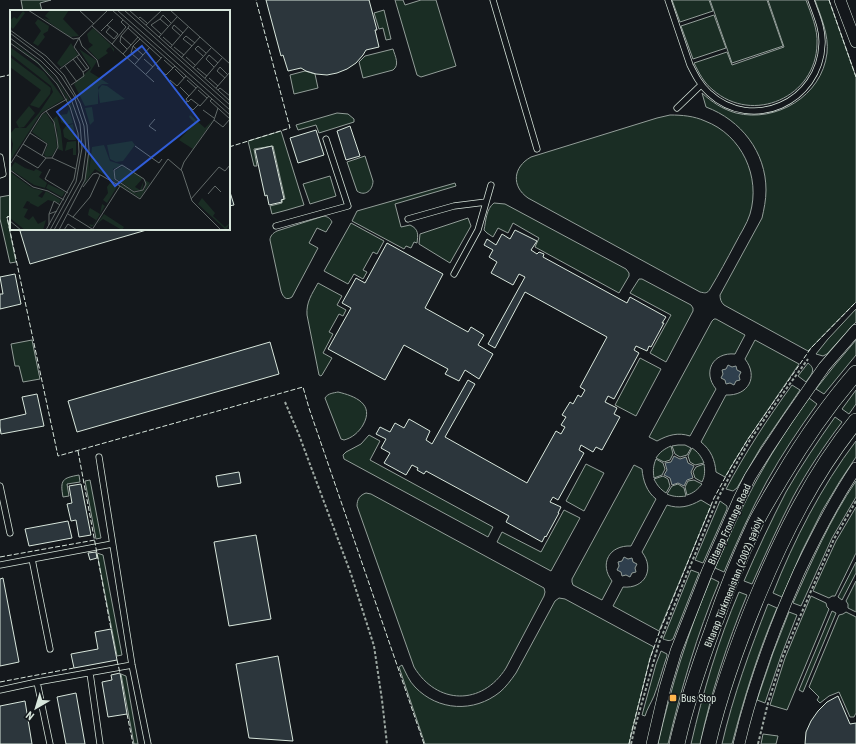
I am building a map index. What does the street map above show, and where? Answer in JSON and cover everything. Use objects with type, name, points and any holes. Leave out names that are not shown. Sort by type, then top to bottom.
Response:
[{"type":"main road","name":"Bitarap Türkmenistan (2002) şaýoly","points":[[677,744],[684,714],[700,662],[722,602],[756,524],[769,499],[805,439],[856,373]]},
{"type":"main road","points":[[708,744],[713,722],[730,667],[773,558],[811,486],[843,437],[856,421]]},
{"type":"street","points":[[840,0],[856,42]]},
{"type":"street","name":"Bitarap Frontage Road","points":[[652,744],[665,688],[676,651],[707,572],[739,499],[758,464],[787,420],[824,367],[856,330]]},
{"type":"street","points":[[739,744],[754,688],[789,595],[828,514],[856,468]]},
{"type":"lane","points":[[493,0],[537,149]]},
{"type":"lane","points":[[668,0],[690,65],[701,85],[722,102],[738,109],[749,111],[771,109],[792,100],[801,93],[814,75],[819,65],[822,43],[821,32],[811,0]]},
{"type":"lane","points":[[677,108],[701,85]]},
{"type":"lane","points":[[276,226],[348,206],[326,139]]},
{"type":"lane","points":[[0,157],[3,174],[0,175]]},
{"type":"lane","points":[[454,274],[478,230],[492,185]]},
{"type":"lane","points":[[408,219],[454,206],[486,202]]},
{"type":"lane","points":[[99,457],[132,665],[148,744]]},
{"type":"lane","points":[[0,486],[10,533]]},
{"type":"lane","points":[[0,565],[112,544]]},
{"type":"lane","points":[[32,559],[50,649]]},
{"type":"lane","points":[[0,690],[132,665]]},
{"type":"lane","points":[[90,673],[100,744]]},
{"type":"lane","points":[[37,682],[50,744]]},
{"type":"path","points":[[285,402],[299,435],[351,574],[374,646],[387,744]]},
{"type":"path","points":[[758,744],[772,689],[783,656],[834,539],[856,501]]},
{"type":"green space","points":[[21,0],[51,0],[40,3],[42,10],[23,10]]},
{"type":"green space","points":[[395,0],[403,0],[405,5],[421,0],[436,0],[456,66],[421,77],[417,75]]},
{"type":"green space","points":[[672,0],[709,0],[713,11],[680,22]]},
{"type":"green space","points":[[710,0],[767,0],[783,46],[732,63]]},
{"type":"green space","points":[[768,0],[806,0],[814,22],[817,38],[814,63],[806,78],[794,91],[780,100],[763,105],[746,105],[729,100],[713,90],[707,84],[694,63],[727,52],[732,65],[784,47]]},
{"type":"green space","points":[[815,0],[829,0],[856,77],[856,302],[808,351],[724,305],[721,300],[720,295],[762,218],[766,194],[765,176],[762,163],[749,139],[730,120],[706,107],[702,93],[713,102],[726,109],[736,113],[751,115],[766,114],[781,110],[795,103],[807,94],[816,82],[823,68],[827,53],[826,33]]},
{"type":"green space","points":[[384,10],[391,39],[386,40],[383,28],[379,29],[374,13]]},
{"type":"green space","points":[[714,15],[726,48],[693,59],[681,26]]},
{"type":"green space","points":[[393,49],[397,63],[393,70],[363,78],[359,62],[365,56]]},
{"type":"green space","points":[[305,71],[315,74],[318,88],[294,94],[290,75]]},
{"type":"green space","points":[[337,113],[348,114],[354,119],[354,122],[319,133],[316,125],[298,130],[296,125]]},
{"type":"green space","points":[[670,115],[697,118],[718,127],[729,136],[746,159],[753,186],[753,200],[749,218],[717,278],[709,291],[706,293],[700,292],[528,198],[519,188],[517,182],[516,177],[518,171],[525,161],[531,157]]},
{"type":"green space","points":[[281,131],[304,205],[272,214],[270,206],[282,203],[282,200],[285,199],[273,146],[254,149],[257,166],[254,166],[248,141]]},
{"type":"green space","points":[[365,156],[373,184],[368,192],[360,193],[357,191],[347,162]]},
{"type":"green space","points":[[330,176],[336,196],[310,204],[303,184]]},
{"type":"green space","points":[[455,183],[456,186],[395,204],[401,227],[410,225],[415,228],[417,232],[417,243],[414,242],[411,248],[406,246],[404,249],[352,221],[357,211]]},
{"type":"green space","points":[[10,195],[10,216],[7,217],[16,262],[10,263],[0,219],[0,197]]},
{"type":"green space","points":[[494,203],[505,204],[626,269],[629,276],[619,293],[535,247],[539,238],[513,223],[508,233],[498,228],[493,237],[487,233],[484,230],[487,215],[489,208]]},
{"type":"green space","points":[[324,216],[329,218],[332,222],[326,232],[317,228],[309,243],[318,248],[292,297],[286,298],[281,291],[270,240],[271,237],[277,231]]},
{"type":"green space","points":[[468,218],[471,226],[450,263],[419,244],[420,234]]},
{"type":"green space","points":[[351,223],[384,241],[377,254],[373,252],[363,270],[367,272],[363,279],[354,274],[348,284],[324,271]]},
{"type":"green space","points":[[639,279],[642,279],[691,305],[693,308],[693,311],[666,362],[650,353],[671,315],[630,293]]},
{"type":"green space","points":[[318,283],[342,296],[337,305],[346,310],[343,316],[339,314],[329,332],[333,334],[323,353],[332,358],[321,376],[319,375],[307,315],[308,302]]},
{"type":"green space","points":[[856,309],[856,322],[827,354],[823,356],[816,354],[828,339]]},
{"type":"green space","points":[[714,319],[745,335],[735,354],[721,356],[712,364],[710,376],[716,389],[690,436],[681,434],[673,435],[657,441],[649,437],[712,321]]},
{"type":"green space","points":[[32,340],[40,379],[23,382],[19,366],[15,366],[11,344]]},
{"type":"green space","points":[[755,340],[799,364],[748,439],[725,477],[716,472],[715,463],[712,456],[701,442],[726,395],[740,392],[749,384],[751,372],[745,359]]},
{"type":"green space","points":[[856,340],[856,355],[824,394],[816,389],[835,365]]},
{"type":"green space","points":[[640,358],[661,369],[636,416],[615,405]]},
{"type":"green space","points":[[808,363],[811,365],[813,370],[806,382],[798,376]]},
{"type":"green space","points":[[792,385],[800,390],[761,447],[737,488],[733,491],[726,489],[757,436]]},
{"type":"green space","points":[[856,390],[856,404],[849,414],[842,409]]},
{"type":"green space","points":[[338,392],[357,399],[365,406],[367,412],[363,425],[359,430],[344,440],[341,439],[325,398],[329,394]]},
{"type":"green space","points":[[809,398],[817,404],[767,481],[744,526],[724,572],[715,568],[741,510],[759,476],[783,436]]},
{"type":"green space","points":[[835,417],[842,422],[798,487],[752,584],[744,581],[786,492]]},
{"type":"green space","points":[[369,435],[380,441],[370,460],[493,527],[488,537],[344,459],[343,455],[346,452],[361,444]]},
{"type":"green space","points":[[856,441],[856,457],[822,511],[802,551],[782,597],[773,593],[809,514],[831,477]]},
{"type":"green space","points":[[685,445],[691,448],[687,455],[680,457],[675,454],[672,446]]},
{"type":"green space","points":[[671,446],[673,454],[670,460],[664,462],[656,458],[662,451]]},
{"type":"green space","points":[[692,448],[699,454],[704,463],[695,465],[690,462],[688,456]]},
{"type":"green space","points":[[656,459],[663,463],[665,469],[662,475],[654,478],[654,464]]},
{"type":"green space","points":[[586,464],[604,473],[584,511],[566,501]]},
{"type":"green space","points":[[704,464],[704,478],[702,482],[695,478],[693,472],[696,467]]},
{"type":"green space","points":[[634,465],[642,469],[646,486],[656,499],[631,546],[617,549],[608,557],[606,568],[612,581],[602,600],[573,585],[572,579]]},
{"type":"green space","points":[[79,475],[80,482],[67,484],[69,496],[63,497],[62,483],[69,477]]},
{"type":"green space","points":[[663,476],[668,479],[670,486],[666,493],[659,487],[654,479]]},
{"type":"green space","points":[[90,480],[101,538],[96,539],[85,481]]},
{"type":"green space","points":[[694,480],[702,484],[696,491],[687,495],[685,487],[688,481]]},
{"type":"green space","points":[[856,481],[856,497],[832,538],[801,606],[793,603],[830,525]]},
{"type":"green space","points":[[678,484],[684,488],[686,496],[672,496],[667,494],[672,486]]},
{"type":"green space","points":[[366,493],[371,494],[544,588],[544,596],[506,668],[496,680],[485,689],[472,694],[460,696],[447,694],[435,689],[424,680],[414,667],[357,506],[359,498]]},
{"type":"green space","points":[[701,500],[711,506],[659,631],[613,606],[623,587],[637,585],[646,577],[648,565],[642,552],[667,505],[684,507]]},
{"type":"green space","points":[[720,501],[727,506],[727,509],[703,563],[695,560]]},
{"type":"green space","points":[[856,507],[856,553],[835,596],[829,598],[813,591],[836,541]]},
{"type":"green space","points":[[564,510],[580,518],[551,571],[497,542],[502,532],[541,552]]},
{"type":"green space","points":[[97,553],[103,555],[122,655],[117,656]]},
{"type":"green space","points":[[856,562],[856,573],[842,600],[838,597]]},
{"type":"green space","points":[[691,570],[699,573],[673,639],[669,641],[663,639]]},
{"type":"green space","points":[[711,578],[719,582],[690,662],[668,744],[658,744],[681,660]]},
{"type":"green space","points":[[856,581],[856,612],[848,608],[846,601]]},
{"type":"green space","points":[[739,592],[747,595],[720,668],[700,744],[691,744],[724,629]]},
{"type":"green space","points":[[811,596],[826,603],[829,609],[787,710],[770,705],[785,658]]},
{"type":"green space","points":[[559,598],[565,599],[654,647],[629,744],[425,744],[399,667],[402,665],[411,682],[424,695],[445,705],[468,706],[490,699],[502,690],[516,673],[555,601]]},
{"type":"green space","points":[[768,604],[777,608],[752,675],[732,744],[722,744],[742,673]]},
{"type":"green space","points":[[832,611],[836,613],[803,692],[799,690]]},
{"type":"green space","points":[[789,612],[797,615],[765,703],[757,700]]},
{"type":"green space","points":[[846,612],[856,617],[856,713],[854,717],[850,717],[839,692],[829,696],[820,703],[817,700],[819,697],[809,687],[839,615]]},
{"type":"green space","points":[[661,651],[667,654],[667,656],[656,691],[645,716],[642,715]]},
{"type":"green space","points":[[121,674],[126,676],[138,744],[134,744]]},
{"type":"green space","points":[[763,734],[778,736],[776,744],[761,744]]},
{"type":"water","points":[[728,365],[732,367],[736,366],[737,370],[741,372],[739,376],[740,380],[736,381],[734,385],[730,383],[726,384],[725,380],[721,378],[723,374],[722,370],[726,369]]},
{"type":"water","points":[[674,456],[680,459],[686,457],[688,463],[694,466],[691,472],[693,478],[687,480],[684,486],[678,483],[672,485],[670,478],[664,475],[667,470],[665,463],[671,462]]},
{"type":"water","points":[[624,557],[628,559],[632,558],[633,562],[637,564],[635,568],[636,572],[632,573],[630,577],[626,575],[622,576],[621,572],[617,570],[619,566],[618,562],[622,561]]},
{"type":"building","points":[[266,0],[369,0],[377,30],[375,30],[379,47],[366,50],[356,63],[337,73],[327,75],[316,74],[301,68],[288,71],[283,55],[281,56]]},
{"type":"building","points":[[350,126],[360,156],[346,160],[337,131]]},
{"type":"building","points":[[316,130],[324,155],[298,163],[290,138]]},
{"type":"building","points":[[272,146],[284,199],[281,200],[282,202],[269,205],[267,195],[265,196],[255,150]]},
{"type":"building","points":[[230,192],[234,205],[230,206]]},
{"type":"building","points":[[24,230],[147,230],[30,264],[20,231]]},
{"type":"building","points":[[515,230],[537,241],[531,250],[537,254],[539,252],[544,254],[543,257],[627,303],[630,297],[666,317],[651,347],[649,346],[647,351],[636,346],[634,350],[639,353],[614,399],[608,396],[605,402],[617,408],[614,414],[620,417],[602,450],[596,447],[593,452],[581,445],[579,450],[584,453],[558,500],[553,497],[550,502],[561,507],[542,542],[506,522],[509,516],[426,471],[424,474],[412,465],[406,475],[384,463],[390,453],[381,448],[386,439],[376,434],[380,427],[390,432],[395,423],[404,428],[409,419],[430,431],[426,440],[432,444],[468,380],[475,384],[445,437],[527,483],[556,431],[561,434],[565,427],[561,425],[566,417],[562,415],[570,402],[573,404],[578,395],[581,397],[585,390],[580,387],[607,337],[525,292],[495,348],[488,344],[525,277],[519,274],[513,285],[491,273],[497,262],[489,257],[493,250],[484,245],[487,239],[496,245],[502,234],[510,239]]},
{"type":"building","points":[[387,243],[443,274],[425,308],[468,332],[471,327],[484,335],[478,345],[493,354],[479,379],[465,370],[459,381],[445,374],[448,369],[404,345],[385,380],[328,349],[351,308],[342,303],[356,278],[365,283]]},
{"type":"building","points":[[15,274],[21,304],[0,309],[0,294],[3,294],[0,277]]},
{"type":"building","points":[[270,342],[279,374],[77,432],[68,401]]},
{"type":"building","points":[[37,394],[44,426],[1,434],[0,420],[26,414],[22,397]]},
{"type":"building","points":[[239,472],[241,483],[218,487],[216,476]]},
{"type":"building","points":[[81,484],[91,535],[79,537],[76,520],[71,521],[67,504],[72,503],[69,486]]},
{"type":"building","points":[[68,521],[72,538],[29,546],[25,529]]},
{"type":"building","points":[[256,535],[271,619],[229,626],[214,542]]},
{"type":"building","points":[[96,552],[97,558],[90,560],[88,553]]},
{"type":"building","points":[[3,578],[19,662],[0,666],[0,579]]},
{"type":"building","points":[[111,629],[117,660],[74,668],[71,654],[98,649],[95,632]]},
{"type":"building","points":[[278,656],[293,741],[249,738],[236,664]]},
{"type":"building","points":[[120,673],[127,714],[108,717],[102,682],[112,680],[111,675]]},
{"type":"building","points":[[76,693],[85,744],[66,744],[57,697]]},
{"type":"building","points":[[838,696],[850,724],[856,723],[856,744],[805,744],[806,732],[811,721],[827,702]]},
{"type":"building","points":[[25,701],[32,744],[0,744],[0,706]]},
{"type":"fence","points":[[230,147],[290,128],[256,0]]},
{"type":"fence","points":[[829,0],[856,77]]},
{"type":"fence","points":[[0,77],[9,75]]},
{"type":"fence","points":[[10,216],[7,217],[58,456],[303,387],[424,744]]},
{"type":"fence","points":[[629,744],[650,659],[659,633],[714,498],[748,439],[811,348],[856,302]]},
{"type":"fence","points":[[78,451],[111,629]]},
{"type":"fence","points":[[0,557],[95,540]]},
{"type":"fence","points":[[117,660],[120,673]]},
{"type":"fence","points":[[0,682],[74,668]]},
{"type":"fence","points":[[127,714],[133,744]]},
{"type":"place","name":"Bus Stop","points":[[673,698]]}]
